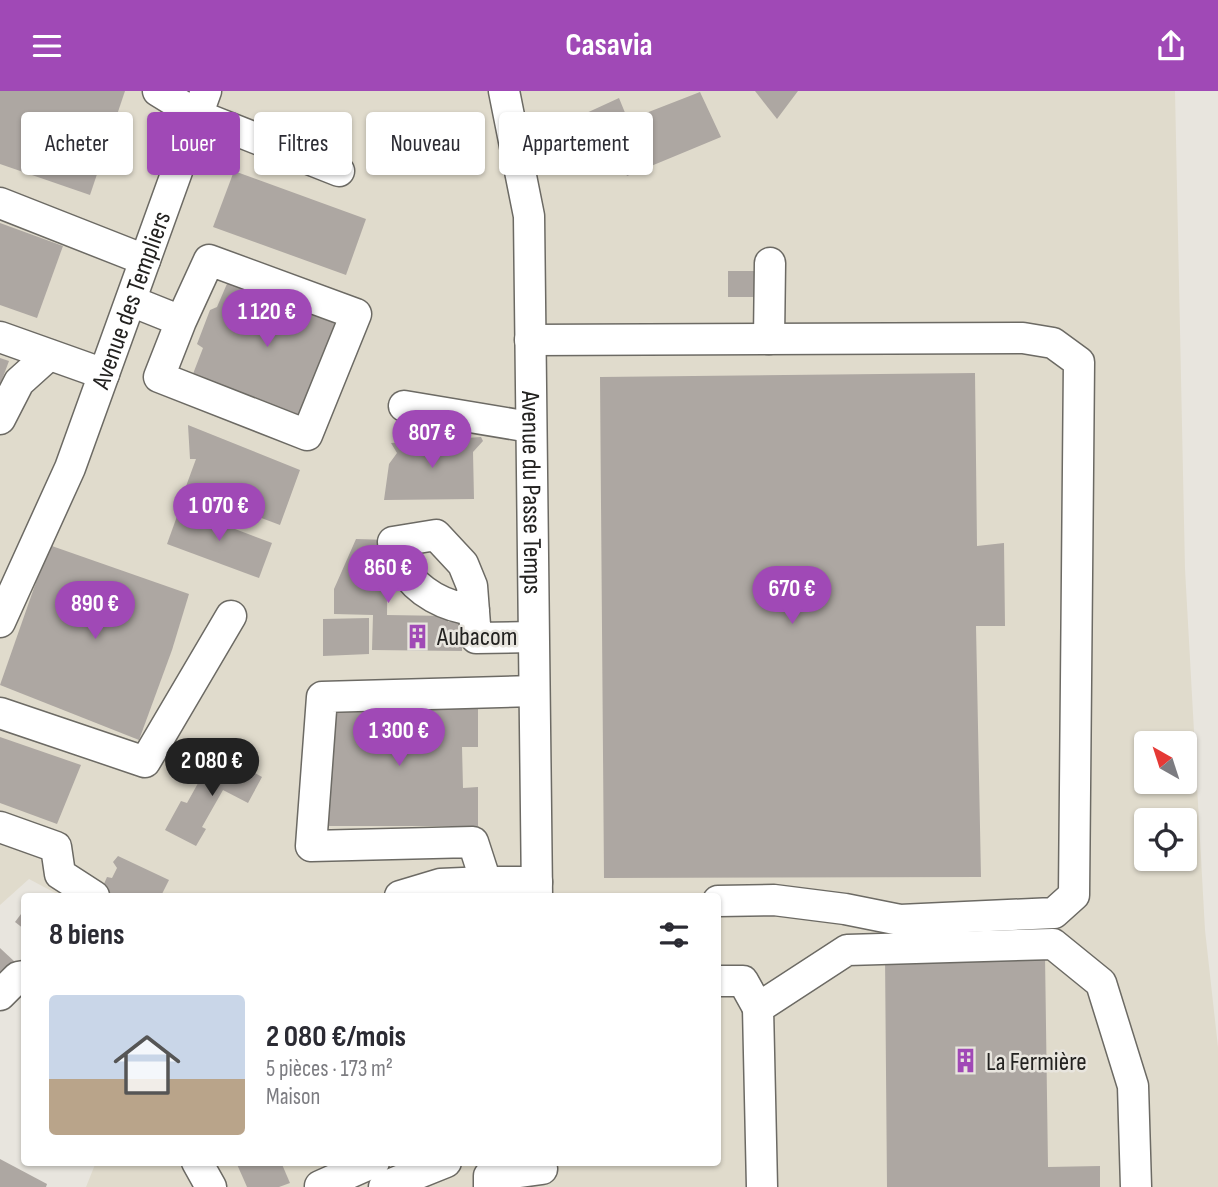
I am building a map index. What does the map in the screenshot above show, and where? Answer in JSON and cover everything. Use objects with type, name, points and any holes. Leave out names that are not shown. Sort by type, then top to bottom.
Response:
[{"type":"street","points":[[158,91],[202,103],[254,129]]},
{"type":"street","name":"Avenue du Passe Temps","points":[[513,93],[529,216],[537,889]]},
{"type":"street","name":"Avenue des Templiers","points":[[0,622],[70,468],[202,103]]},
{"type":"street","points":[[0,203],[145,260]]},
{"type":"street","points":[[209,260],[356,314],[307,435],[159,377],[181,321],[209,260]]},
{"type":"street","points":[[769,338],[770,263]]},
{"type":"street","points":[[131,301],[181,321]]},
{"type":"street","points":[[0,337],[104,374]]},
{"type":"street","points":[[530,340],[1023,338],[1053,343],[1079,362],[1074,895],[1054,913],[900,919],[774,900],[721,901]]},
{"type":"street","points":[[0,419],[19,381],[49,355]]},
{"type":"street","points":[[404,406],[530,427]]},
{"type":"street","points":[[474,610],[476,638],[533,637]]},
{"type":"street","points":[[0,713],[145,762],[231,616]]},
{"type":"street","points":[[486,882],[473,842],[311,846],[322,697],[534,691]]},
{"type":"street","points":[[0,827],[56,848],[60,874],[89,893]]},
{"type":"street","points":[[410,893],[440,884],[486,882],[537,889]]},
{"type":"street","points":[[758,1008],[847,950],[1053,944],[1101,983],[1133,1086],[1136,1187]]},
{"type":"street","points":[[0,995],[21,976]]},
{"type":"street","points":[[721,981],[743,981],[758,1008],[762,1187]]},
{"type":"street","points":[[199,1166],[211,1187]]},
{"type":"street","points":[[320,1186],[365,1166]]},
{"type":"street","points":[[384,1187],[436,1166]]},
{"type":"street","points":[[488,1175],[542,1173]]},
{"type":"shaded area","points":[[0,91],[1175,91],[1185,569],[1194,731],[1134,731],[1134,795],[1197,795],[1197,786],[1205,930],[1218,1047],[1218,1187],[86,1187],[94,1166],[721,1166],[721,893],[55,893],[29,879],[0,905]]},
{"type":"building","points":[[0,91],[125,91],[118,112],[21,112],[21,171],[0,164]]},
{"type":"building","points":[[755,91],[798,91],[777,119]]},
{"type":"building","points":[[700,92],[721,137],[653,165],[653,112],[649,112]]},
{"type":"building","points":[[619,98],[625,112],[589,112]]},
{"type":"building","points":[[240,173],[366,219],[346,275],[213,227],[232,175]]},
{"type":"building","points":[[32,175],[97,175],[90,195]]},
{"type":"building","points":[[0,223],[63,246],[37,318],[0,305]]},
{"type":"building","points":[[728,271],[764,271],[764,297],[728,297]]},
{"type":"building","points":[[229,279],[346,318],[308,420],[191,379],[203,348],[197,344],[210,310],[217,307]]},
{"type":"building","points":[[0,358],[9,361],[0,385]]},
{"type":"building","points":[[975,373],[977,546],[1004,543],[1005,626],[976,626],[981,877],[604,878],[600,377]]},
{"type":"building","points":[[188,425],[300,470],[280,525],[185,489],[196,459],[190,459]]},
{"type":"building","points":[[481,437],[483,441],[473,452],[474,499],[384,500],[389,464],[397,453],[391,443]]},
{"type":"building","points":[[180,508],[272,543],[259,578],[167,544]]},
{"type":"building","points":[[356,539],[388,540],[387,615],[448,616],[448,622],[462,622],[462,651],[372,650],[373,615],[334,614],[334,589]]},
{"type":"building","points":[[49,545],[189,594],[139,740],[0,685]]},
{"type":"building","points":[[369,618],[369,654],[323,656],[323,619]]},
{"type":"building","points":[[325,709],[478,709],[478,747],[462,747],[463,788],[478,787],[478,826],[325,826]]},
{"type":"building","points":[[0,737],[81,765],[57,824],[0,803]]},
{"type":"building","points":[[220,754],[262,777],[248,803],[223,790],[202,827],[206,829],[196,846],[165,830],[181,801],[187,803],[202,776],[206,779]]},
{"type":"building","points":[[118,856],[169,880],[162,893],[100,893],[107,877],[112,878],[117,868],[113,862]]},
{"type":"building","points":[[21,914],[21,927],[15,922]]},
{"type":"building","points":[[0,948],[16,963],[0,981]]},
{"type":"building","name":"La Fermière","points":[[1045,955],[1048,1167],[1100,1166],[1100,1187],[887,1187],[885,956]]},
{"type":"building","points":[[0,1159],[47,1184],[46,1187],[0,1187]]},
{"type":"building","points":[[238,1166],[283,1166],[290,1183],[279,1187],[247,1187]]},
{"type":"place","name":"Aubacom","points":[[417,636]]},
{"type":"place","name":"La Fermière","points":[[966,1061]]}]
